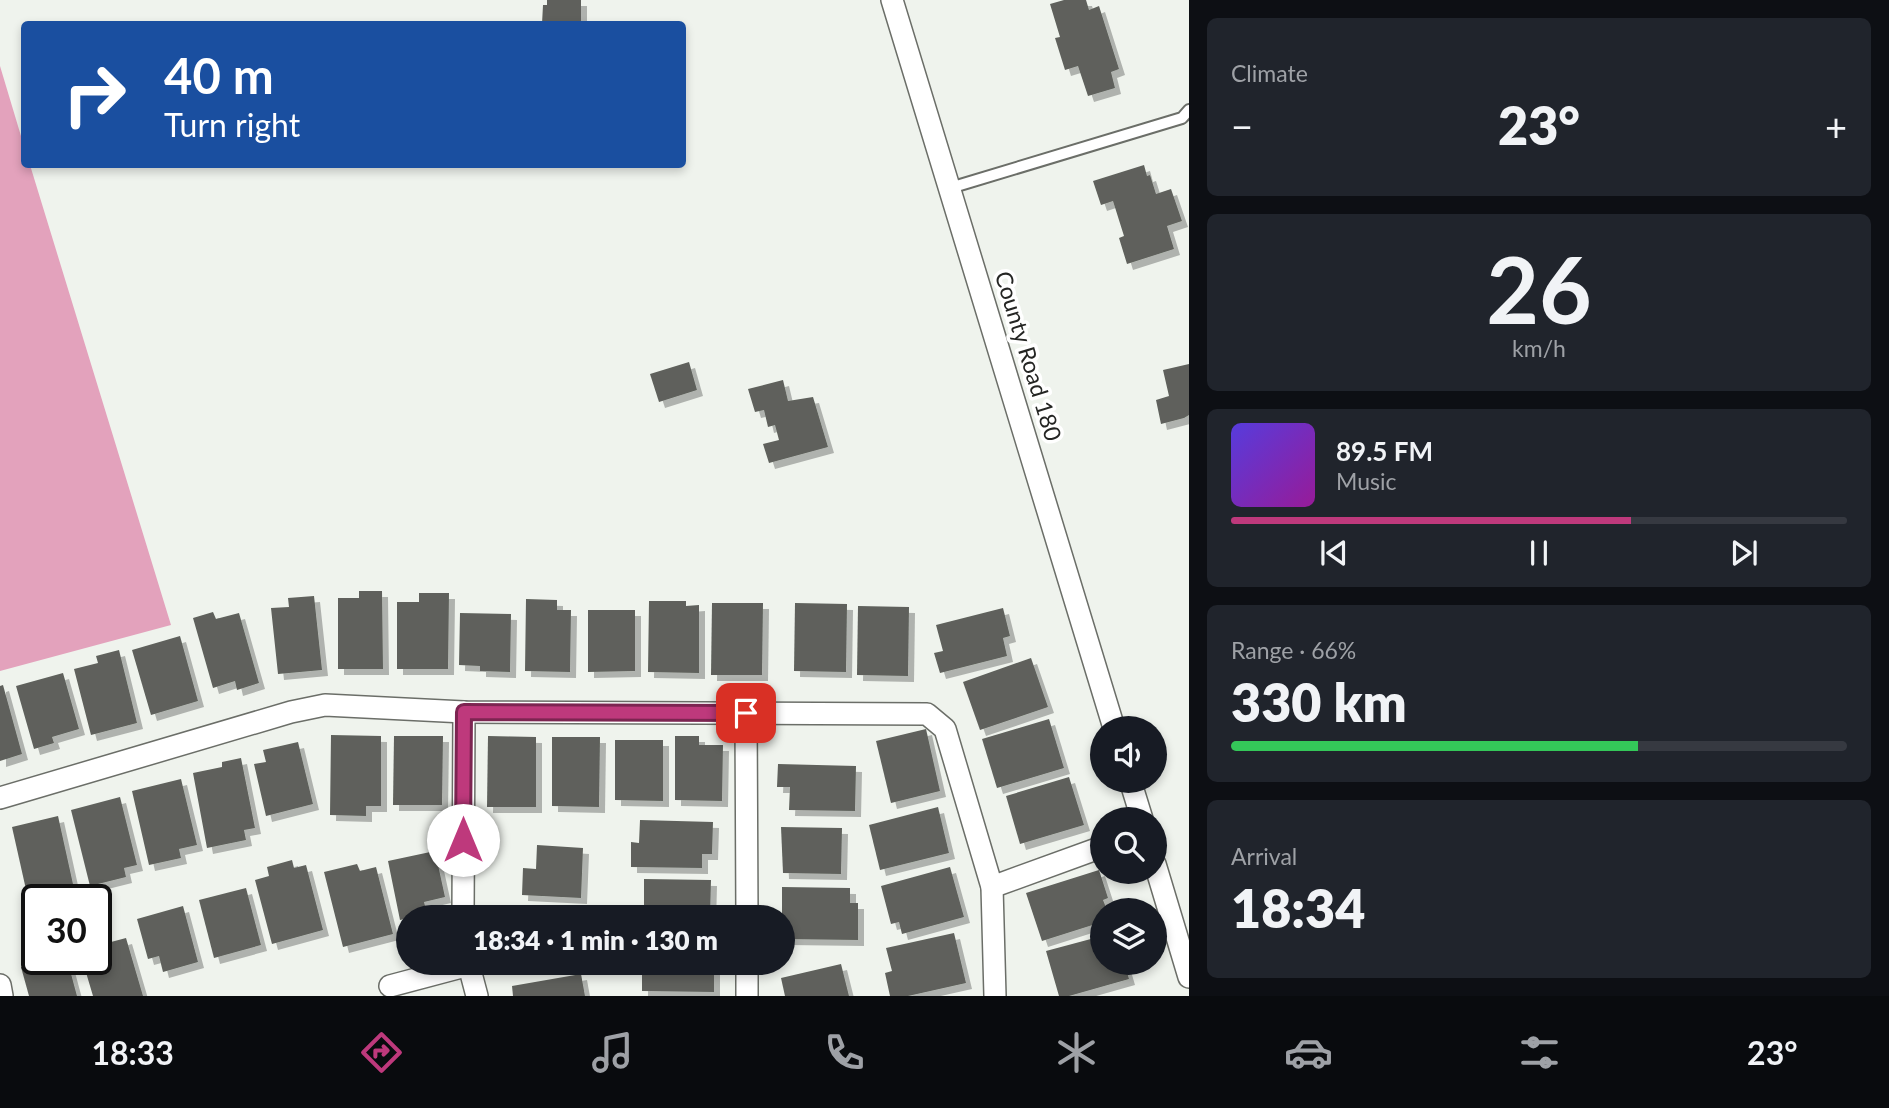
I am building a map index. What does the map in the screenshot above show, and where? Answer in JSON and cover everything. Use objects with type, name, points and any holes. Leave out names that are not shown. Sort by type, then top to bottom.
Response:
[{"type":"street","name":"County Road 180","points":[[892,0],[1110,716]]},
{"type":"street","points":[[0,798],[291,712],[325,705],[464,712],[927,714],[945,729],[992,887],[995,996]]},
{"type":"street","points":[[463,905],[464,712]]},
{"type":"street","points":[[746,713],[747,905]]},
{"type":"street","points":[[992,887],[1090,851]]},
{"type":"street","points":[[1161,884],[1189,977]]},
{"type":"street","points":[[390,986],[430,975]]},
{"type":"street","points":[[472,975],[477,996]]},
{"type":"street","points":[[747,975],[747,996]]},
{"type":"street","points":[[0,985],[2,996]]},
{"type":"lane","points":[[950,188],[1186,115]]},
{"type":"shaded area","points":[[0,66],[21,136],[21,168],[31,168],[171,625],[0,671]]},
{"type":"building","points":[[547,0],[581,0],[581,21],[542,21],[543,5],[547,5]]},
{"type":"building","points":[[1064,0],[1086,0],[1089,10],[1099,6],[1119,69],[1111,72],[1115,88],[1088,96],[1078,66],[1065,70],[1055,38],[1060,37],[1050,4]]},
{"type":"building","points":[[1144,165],[1156,194],[1171,189],[1182,221],[1167,226],[1174,249],[1127,264],[1119,238],[1124,236],[1113,201],[1101,205],[1093,181]]},
{"type":"building","points":[[689,362],[697,390],[659,402],[650,374]]},
{"type":"building","points":[[1189,364],[1189,415],[1161,424],[1156,400],[1169,396],[1163,370]]},
{"type":"building","points":[[783,380],[788,401],[813,397],[828,447],[769,463],[763,444],[779,440],[775,425],[768,427],[764,410],[755,412],[748,389]]},
{"type":"building","points":[[359,591],[382,591],[383,669],[338,669],[338,598],[359,598]]},
{"type":"building","points":[[419,593],[449,593],[448,669],[397,669],[397,602],[419,602]]},
{"type":"building","points":[[314,596],[322,670],[278,674],[271,608],[289,607],[288,598]]},
{"type":"building","points":[[526,599],[557,600],[557,610],[571,610],[570,672],[525,671]]},
{"type":"building","points":[[649,601],[686,601],[686,606],[699,605],[699,673],[648,672]]},
{"type":"building","points":[[712,603],[763,603],[762,675],[711,675]]},
{"type":"building","points":[[795,603],[847,604],[846,672],[794,671]]},
{"type":"building","points":[[858,606],[909,607],[908,676],[857,675]]},
{"type":"building","points":[[1003,608],[1010,636],[1003,638],[1007,656],[940,673],[934,653],[943,651],[936,625]]},
{"type":"building","points":[[588,610],[635,610],[635,671],[588,672]]},
{"type":"building","points":[[213,612],[216,619],[239,613],[259,683],[237,690],[235,681],[213,688],[193,618]]},
{"type":"building","points":[[460,613],[511,614],[510,672],[480,671],[480,666],[459,665]]},
{"type":"building","points":[[180,636],[198,701],[151,715],[132,650]]},
{"type":"building","points":[[119,650],[137,723],[91,735],[74,669],[98,663],[96,656]]},
{"type":"building","points":[[1031,658],[1048,707],[980,730],[963,682]]},
{"type":"building","points":[[63,673],[79,729],[52,737],[54,743],[34,749],[16,686]]},
{"type":"building","points":[[3,685],[22,754],[0,761],[0,686]]},
{"type":"building","points":[[1049,719],[1064,768],[997,788],[982,739]]},
{"type":"building","points":[[926,729],[940,791],[891,803],[876,741]]},
{"type":"building","points":[[331,735],[381,736],[381,806],[366,806],[366,816],[330,815]]},
{"type":"building","points":[[394,736],[443,736],[442,805],[393,805]]},
{"type":"building","points":[[488,736],[536,737],[536,807],[487,807]]},
{"type":"building","points":[[675,736],[699,736],[699,745],[723,745],[722,801],[675,800]]},
{"type":"building","points":[[552,737],[600,737],[599,807],[552,806]]},
{"type":"building","points":[[615,740],[663,740],[663,801],[615,800]]},
{"type":"building","points":[[298,742],[313,804],[266,816],[254,764],[266,762],[263,750]]},
{"type":"building","points":[[241,758],[255,828],[244,830],[246,840],[207,848],[193,773],[222,767],[222,762]]},
{"type":"building","points":[[778,764],[856,766],[855,811],[789,810],[790,787],[777,787]]},
{"type":"building","points":[[1069,777],[1084,825],[1020,844],[1006,796]]},
{"type":"building","points":[[181,779],[197,845],[179,849],[181,858],[149,865],[132,791]]},
{"type":"building","points":[[120,797],[137,865],[124,868],[126,877],[90,884],[71,810]]},
{"type":"building","points":[[938,807],[949,853],[880,870],[869,825]]},
{"type":"building","points":[[58,816],[73,884],[25,884],[12,827]]},
{"type":"building","points":[[640,820],[713,822],[712,854],[702,854],[702,868],[631,867],[631,842],[639,843]]},
{"type":"building","points":[[781,827],[842,828],[841,874],[783,873]]},
{"type":"building","points":[[537,845],[583,848],[581,898],[522,895],[523,868],[536,869]]},
{"type":"building","points":[[435,851],[445,897],[424,902],[425,905],[397,905],[388,861]]},
{"type":"building","points":[[292,860],[294,868],[306,865],[323,930],[272,944],[255,880],[269,876],[267,867]]},
{"type":"building","points":[[357,864],[360,871],[376,867],[393,934],[343,947],[324,872]]},
{"type":"building","points":[[950,867],[964,917],[902,934],[899,922],[891,924],[881,886]]},
{"type":"building","points":[[1090,873],[1090,884],[1104,884],[1108,898],[1090,898],[1090,926],[1042,941],[1026,893]]},
{"type":"building","points":[[644,879],[711,880],[710,905],[644,905]]},
{"type":"building","points":[[782,887],[850,888],[850,903],[858,903],[858,940],[795,939],[795,905],[782,905]]},
{"type":"building","points":[[246,888],[261,945],[214,958],[199,900]]},
{"type":"building","points":[[183,906],[198,962],[163,972],[159,956],[148,959],[137,919]]},
{"type":"building","points":[[954,933],[966,983],[908,996],[890,996],[885,973],[892,971],[886,948]]},
{"type":"building","points":[[126,938],[143,996],[93,996],[87,975],[112,975],[112,942]]},
{"type":"building","points":[[1090,939],[1090,975],[1128,975],[1129,979],[1069,996],[1059,996],[1046,951]]},
{"type":"building","points":[[841,964],[849,996],[785,996],[781,978]]},
{"type":"building","points":[[23,975],[71,975],[77,996],[29,996]]},
{"type":"building","points":[[581,975],[585,996],[513,996],[512,986]]},
{"type":"building","points":[[642,975],[714,975],[714,992],[642,991]]},
{"type":"route","points":[[463,840],[464,712],[746,713]]}]
